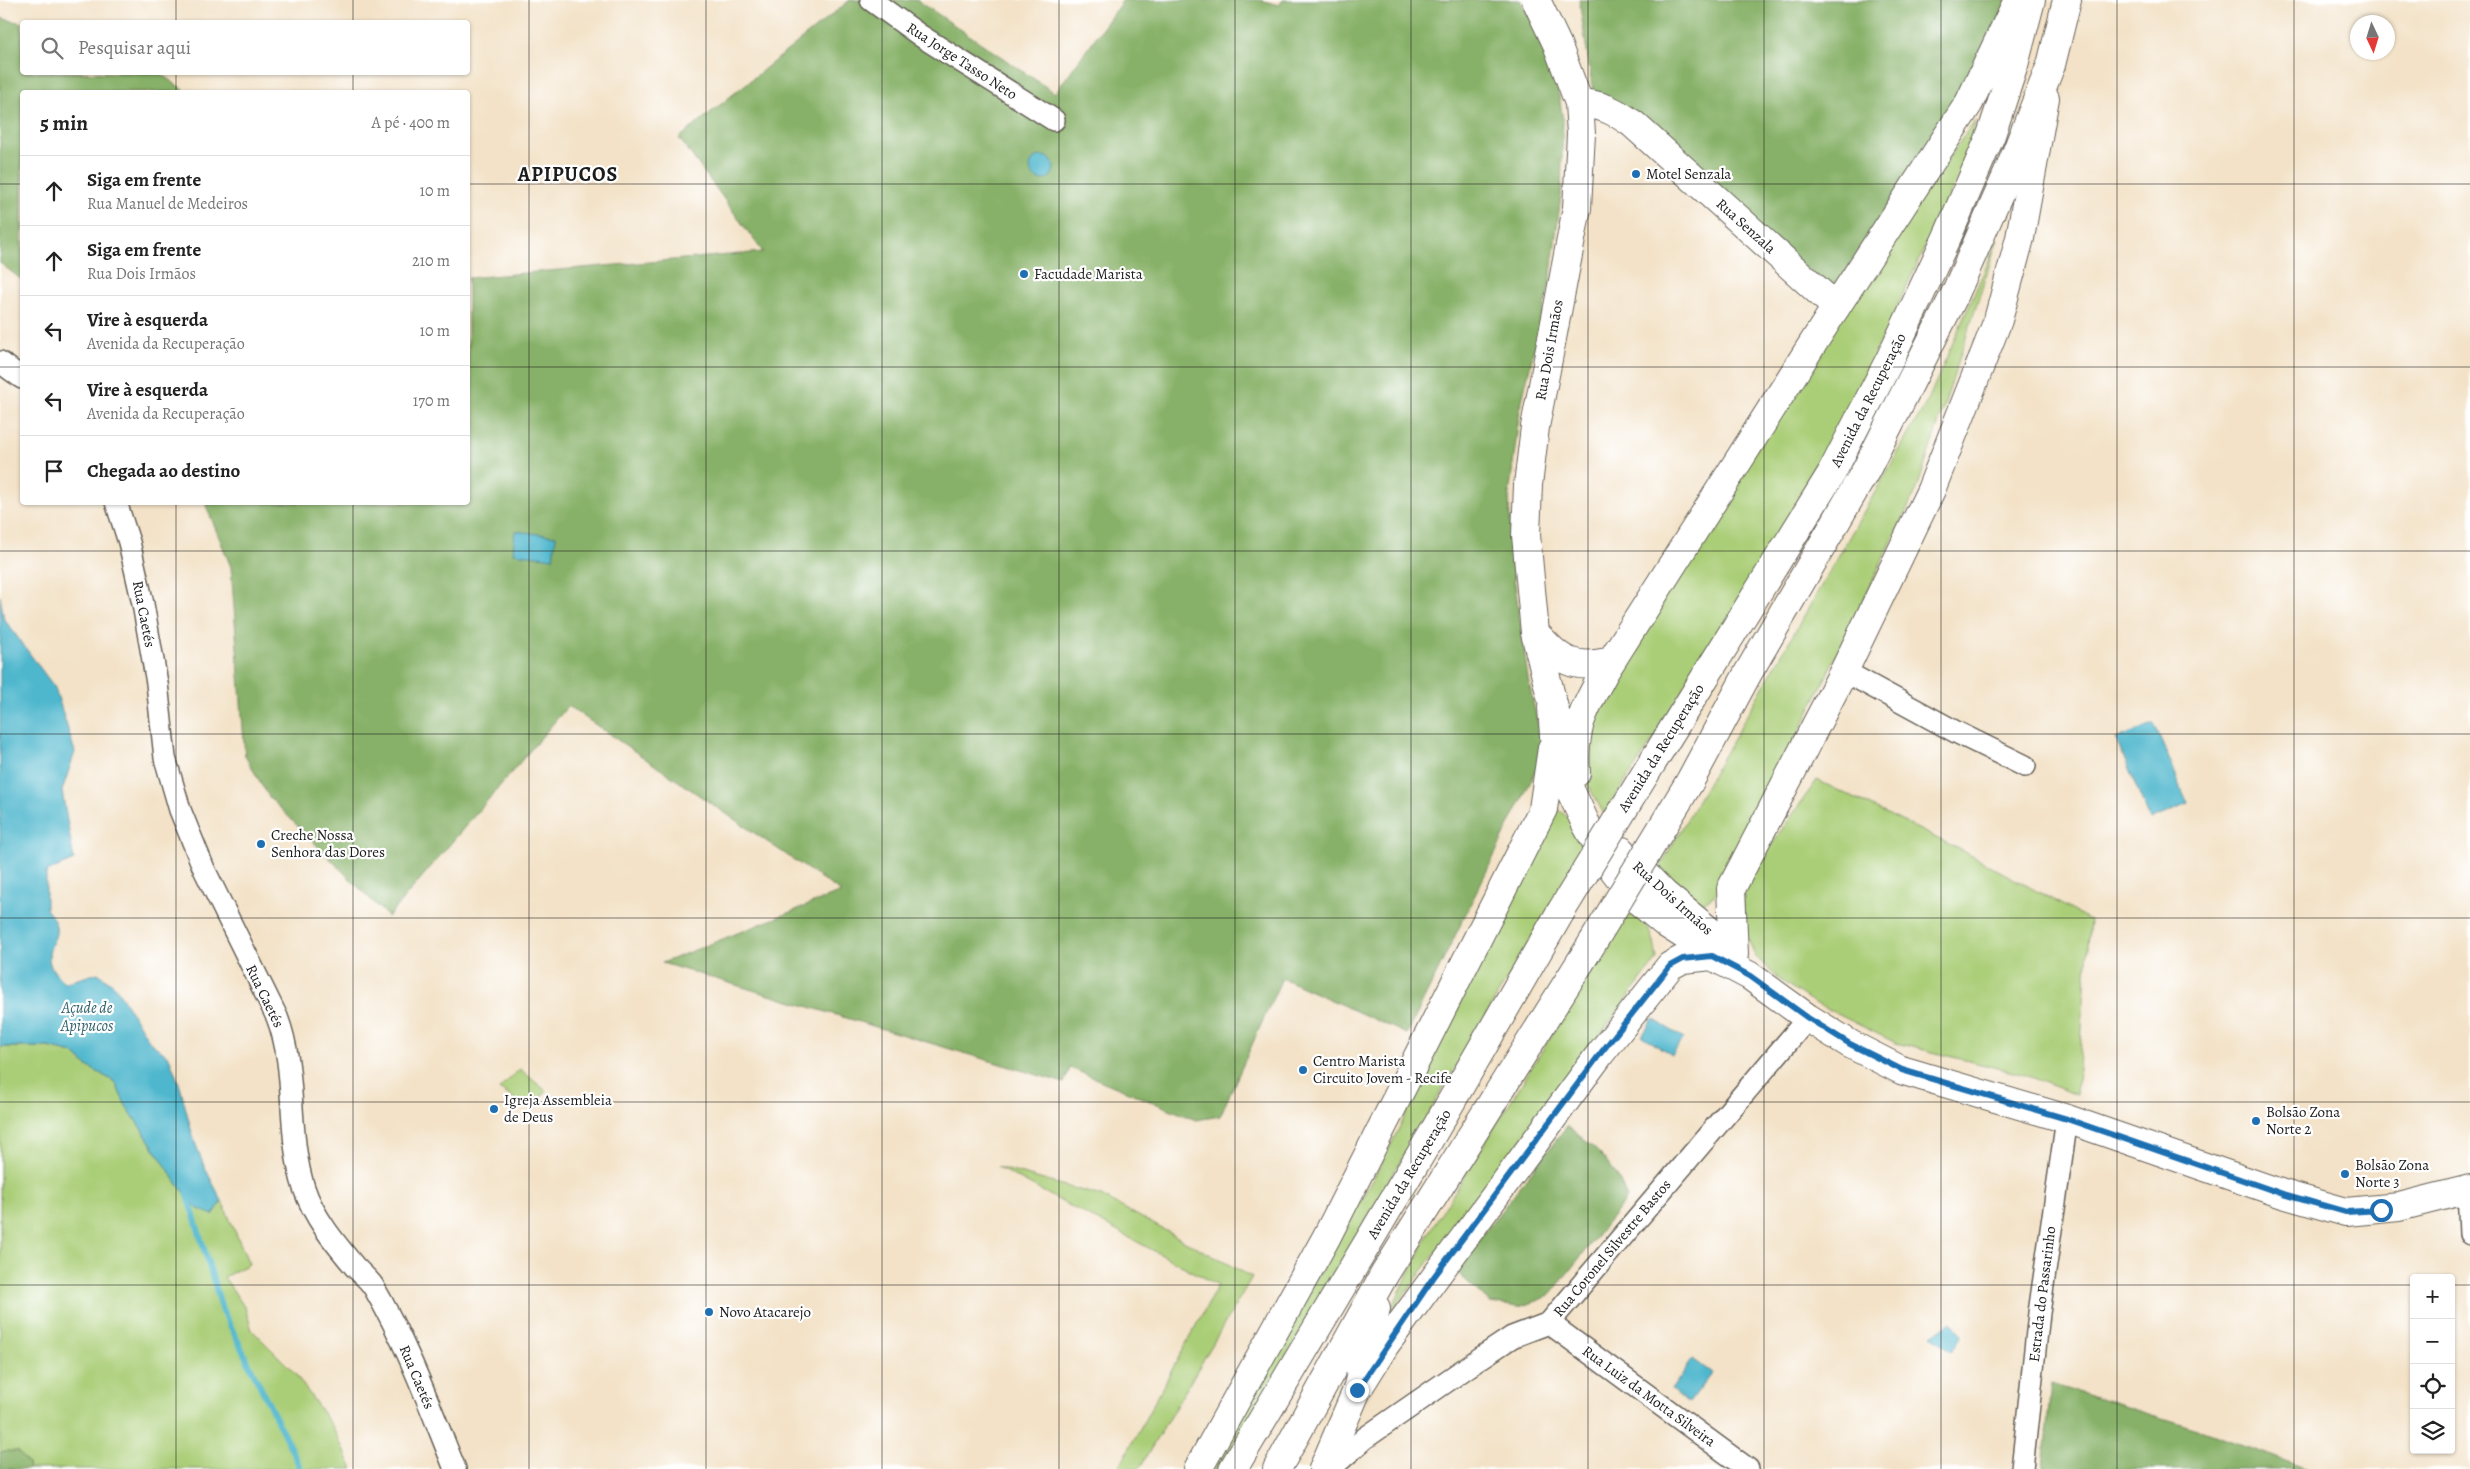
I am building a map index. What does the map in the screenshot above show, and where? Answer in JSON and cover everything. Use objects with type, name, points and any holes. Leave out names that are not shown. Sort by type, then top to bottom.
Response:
[{"type":"main road","name":"Rua Dois Irmãos","points":[[1536,0],[1557,44],[1579,103],[1580,161],[1576,208],[1535,427],[1528,485],[1526,535],[1535,633],[1552,707],[1576,773],[1590,803],[1624,853],[1658,890],[1677,919],[1668,969]]},
{"type":"main road","points":[[1576,773],[1575,754],[1579,721],[1612,661],[1836,307],[1969,103],[2018,0]]},
{"type":"main road","name":"Avenida da Recuperação","points":[[1233,1469],[1429,1140],[1560,913],[1831,474],[1890,359],[1948,235],[1991,135],[2014,65],[2030,0]]},
{"type":"main road","name":"Avenida da Recuperação","points":[[1677,919],[1706,914],[1715,910],[1731,889],[1844,671],[1931,490],[1998,320],[2020,238],[2051,66],[2067,0]]},
{"type":"main road","name":"Avenida da Recuperação","points":[[1277,1469],[1384,1274],[1593,942],[1690,783],[1748,673],[1866,470],[1951,303],[2011,166],[2051,66]]},
{"type":"main road","name":"Rua Senzala","points":[[1579,103],[1599,104],[1616,112],[1633,124],[1836,307]]},
{"type":"main road","points":[[1535,633],[1555,654],[1565,661],[1579,665],[1594,665],[1612,661]]},
{"type":"main road","name":"Rua Dois Irmãos","points":[[1552,707],[1554,736],[1566,781],[1579,810],[1607,861],[1635,898],[1677,919],[1808,1018],[1850,1044],[1902,1070],[2067,1119],[2283,1194],[2346,1212],[2399,1207],[2469,1189]]},
{"type":"main road","name":"Rua Dois Irmãos","points":[[1543,809],[1554,736]]},
{"type":"main road","name":"Rua Dois Irmãos","points":[[1543,809],[1552,799],[1564,795],[1570,797],[1579,810]]},
{"type":"main road","points":[[1198,1469],[1326,1238],[1543,809]]},
{"type":"main road","points":[[1357,1390],[1433,1278],[1600,1054],[1668,969],[1683,959],[1723,955],[1731,889]]},
{"type":"main road","points":[[1323,1469],[1357,1390],[1384,1274]]},
{"type":"street","name":"Rua Jorge Tasso Neto","points":[[871,0],[921,36],[1054,120]]},
{"type":"street","points":[[0,362],[20,377]]},
{"type":"street","name":"Rua Caetés","points":[[117,505],[129,542],[143,604],[157,683],[165,758],[180,810],[204,869],[277,1017],[286,1040],[293,1136],[304,1188],[317,1215],[334,1242],[371,1283],[386,1310],[410,1356],[455,1469]]},
{"type":"street","points":[[1844,671],[1956,732],[2025,766]]},
{"type":"street","name":"Rua Coronel Silvestre Bastos","points":[[1330,1469],[1365,1438],[1512,1337],[1549,1323],[1808,1018]]},
{"type":"street","name":"Estrada do Passarinho","points":[[2022,1469],[2039,1313],[2067,1119]]},
{"type":"street","points":[[2469,1189],[2470,1234]]},
{"type":"street","name":"Rua Luiz da Motta Silveira","points":[[1549,1323],[1748,1469]]},
{"type":"green space","points":[[850,0],[917,0],[1055,93],[1123,0],[1260,0],[1279,5],[1283,0],[1520,0],[1544,41],[1556,78],[1563,120],[1561,195],[1550,282],[1520,409],[1509,496],[1512,563],[1528,678],[1544,754],[1407,1034],[1282,978],[1220,1116],[1196,1120],[1070,1068],[1064,1083],[662,963],[841,892],[568,706],[388,917],[269,797],[245,756],[231,567],[206,505],[470,505],[470,278],[763,252],[679,138]]},
{"type":"green space","points":[[1579,0],[2009,0],[1964,85],[1833,291],[1593,91]]},
{"type":"green space","points":[[0,18],[20,23],[20,75],[162,75],[184,90],[20,90],[20,278],[0,263]]},
{"type":"green space","points":[[1975,120],[1969,154],[1822,466],[1653,740],[1604,814],[1576,764],[1605,690],[1827,335]]},
{"type":"green space","points":[[1998,239],[1917,489],[1723,889],[1699,906],[1655,875],[1928,400]]},
{"type":"green space","points":[[1817,780],[1963,851],[2090,920],[2077,1095],[2025,1075],[1896,1043],[1813,1002],[1780,980],[1756,957],[1746,935],[1741,887]]},
{"type":"green space","points":[[1556,808],[1591,836],[1220,1469],[1204,1469],[1382,1163]]},
{"type":"green space","points":[[1627,914],[1641,920],[1650,930],[1657,959],[1386,1319],[1429,1233]]},
{"type":"green space","points":[[0,1047],[48,1047],[73,1053],[87,1066],[115,1082],[125,1104],[179,1186],[213,1215],[222,1201],[249,1264],[224,1277],[245,1308],[252,1330],[294,1372],[332,1426],[353,1469],[29,1469],[28,1464],[4,1451],[0,1453]]},
{"type":"green space","points":[[520,1069],[546,1091],[531,1109],[499,1089]]},
{"type":"green space","points":[[1567,1126],[1587,1142],[1610,1165],[1622,1185],[1627,1198],[1551,1294],[1519,1307],[1490,1303],[1455,1270]]},
{"type":"green space","points":[[997,1167],[1101,1196],[1252,1277],[1139,1469],[1118,1469],[1218,1285]]},
{"type":"green space","points":[[2051,1384],[2201,1430],[2307,1469],[2043,1469]]},
{"type":"green space","points":[[4,1451],[18,1451],[28,1464],[29,1469],[0,1469],[0,1453]]},
{"type":"water","points":[[1042,156],[1051,159],[1054,168],[1051,177],[1042,180],[1033,177],[1030,168],[1033,159]]},
{"type":"water","points":[[515,531],[556,536],[553,558],[513,553]]},
{"type":"water","name":"Açude de Apipucos","points":[[0,596],[4,619],[55,688],[75,752],[62,791],[74,860],[46,872],[46,909],[56,926],[55,938],[50,949],[50,964],[64,983],[98,973],[115,986],[150,1042],[169,1057],[180,1086],[193,1137],[204,1166],[222,1201],[213,1215],[198,1209],[179,1186],[125,1104],[115,1082],[87,1066],[73,1053],[48,1047],[0,1047]]},
{"type":"water","points":[[2154,723],[2188,804],[2150,820],[2116,739]]},
{"type":"water","points":[[1653,1019],[1684,1038],[1672,1055],[1642,1036]]},
{"type":"water","points":[[1951,1322],[1963,1334],[1951,1352],[1932,1335]]},
{"type":"water","points":[[1693,1359],[1712,1373],[1689,1403],[1671,1390]]},
{"type":"waterway","points":[[187,1192],[222,1309],[301,1469]]},
{"type":"place","name":"Motel Senzala","points":[[1636,174]]},
{"type":"place","name":"Facudade Marista","points":[[1024,274]]},
{"type":"place","name":"Creche Nossa Senhora das Dores","points":[[261,844]]},
{"type":"place","name":"Centro Marista Circuito Jovem - Recife","points":[[1303,1070]]},
{"type":"place","name":"Igreja Assembleia de Deus","points":[[494,1109]]},
{"type":"place","name":"Bolsão Zona Norte 2","points":[[2256,1121]]},
{"type":"place","name":"Bolsão Zona Norte 3","points":[[2345,1174]]},
{"type":"place","name":"Novo Atacarejo","points":[[709,1312]]},
{"type":"district","name":"APIPUCOS","points":[[568,174]]},
{"type":"route","points":[[1357,1390],[1385,1345],[1433,1278],[1600,1054],[1670,966],[1683,959],[1712,956],[1750,976],[1808,1018],[1850,1044],[1902,1070],[2067,1119],[2283,1194],[2346,1212],[2381,1210]]}]
